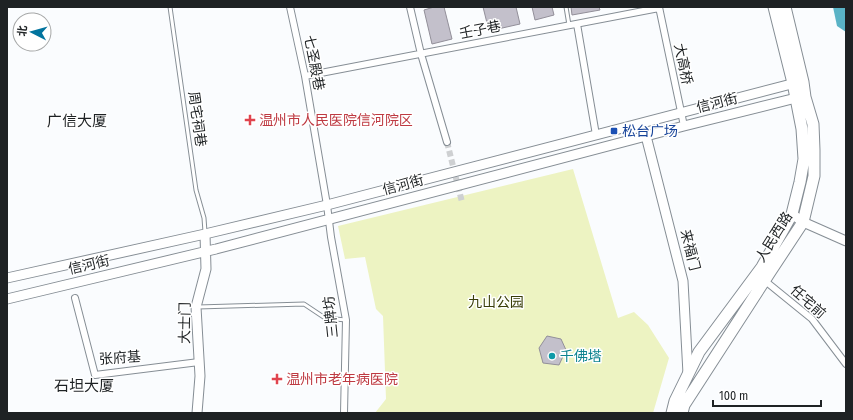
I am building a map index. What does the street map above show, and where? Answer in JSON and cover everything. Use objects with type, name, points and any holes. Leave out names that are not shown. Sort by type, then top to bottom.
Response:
[{"type":"highway","name":"人民西路","points":[[774,7],[798,82]]},
{"type":"highway","name":"人民西路","points":[[672,413],[674,401],[699,352],[762,266],[792,214],[804,160],[801,98],[785,7]]},
{"type":"highway","name":"人民西路","points":[[682,413],[684,405],[803,222],[814,176],[814,150],[812,124],[801,98]]},
{"type":"main road","name":"信河街","points":[[7,278],[327,205],[798,82]]},
{"type":"main road","name":"信河街","points":[[7,299],[206,251],[684,126],[801,98]]},
{"type":"main road","name":"来福门","points":[[646,136],[683,281],[688,375]]},
{"type":"main road","points":[[792,214],[803,222],[846,241]]},
{"type":"main road","name":"大士门","points":[[197,413],[200,376],[196,307],[206,269],[205,234]]},
{"type":"street","name":"七圣殿巷","points":[[290,7],[305,76],[329,219]]},
{"type":"street","points":[[412,7],[420,54],[447,142]]},
{"type":"street","name":"壬子巷","points":[[305,76],[659,7]]},
{"type":"street","name":"大高桥","points":[[659,7],[684,126]]},
{"type":"street","points":[[576,24],[596,135]]},
{"type":"street","name":"三牌坊","points":[[329,219],[346,320],[344,413]]},
{"type":"street","name":"任宅前","points":[[764,280],[812,319],[846,364]]},
{"type":"street","name":"张府基","points":[[75,298],[95,375],[199,362]]},
{"type":"lane","name":"周宅祠巷","points":[[170,7],[196,190],[204,218],[205,234]]},
{"type":"lane","points":[[566,7],[569,25]]},
{"type":"lane","points":[[196,307],[304,304],[325,318],[346,320]]},
{"type":"green space","name":"九山公园","points":[[573,169],[618,318],[634,312],[648,325],[669,358],[653,413],[375,413],[386,399],[383,316],[376,309],[365,257],[345,259],[338,226]]},
{"type":"water","points":[[833,7],[846,7],[846,32],[837,26]]},
{"type":"building","points":[[434,7],[444,7],[452,39],[432,44],[424,10]]},
{"type":"building","points":[[483,7],[516,7],[520,24],[489,31]]},
{"type":"building","points":[[532,7],[552,7],[554,15],[535,20]]},
{"type":"building","points":[[571,7],[599,7],[600,10],[572,15]]},
{"type":"building","name":"千佛塔","points":[[547,336],[561,339],[566,350],[559,365],[543,363],[539,348]]},
{"type":"tunnel","points":[[447,142],[462,202]]},
{"type":"place","name":"温州市人民医院信河院区","points":[[250,120]]},
{"type":"place","name":"松台广场","points":[[614,131]]},
{"type":"place","name":"千佛塔","points":[[552,356]]},
{"type":"place","name":"温州市老年病医院","points":[[277,379]]},
{"type":"district","name":"广信大厦","points":[[77,121]]},
{"type":"district","name":"石坦大厦","points":[[84,386]]}]
